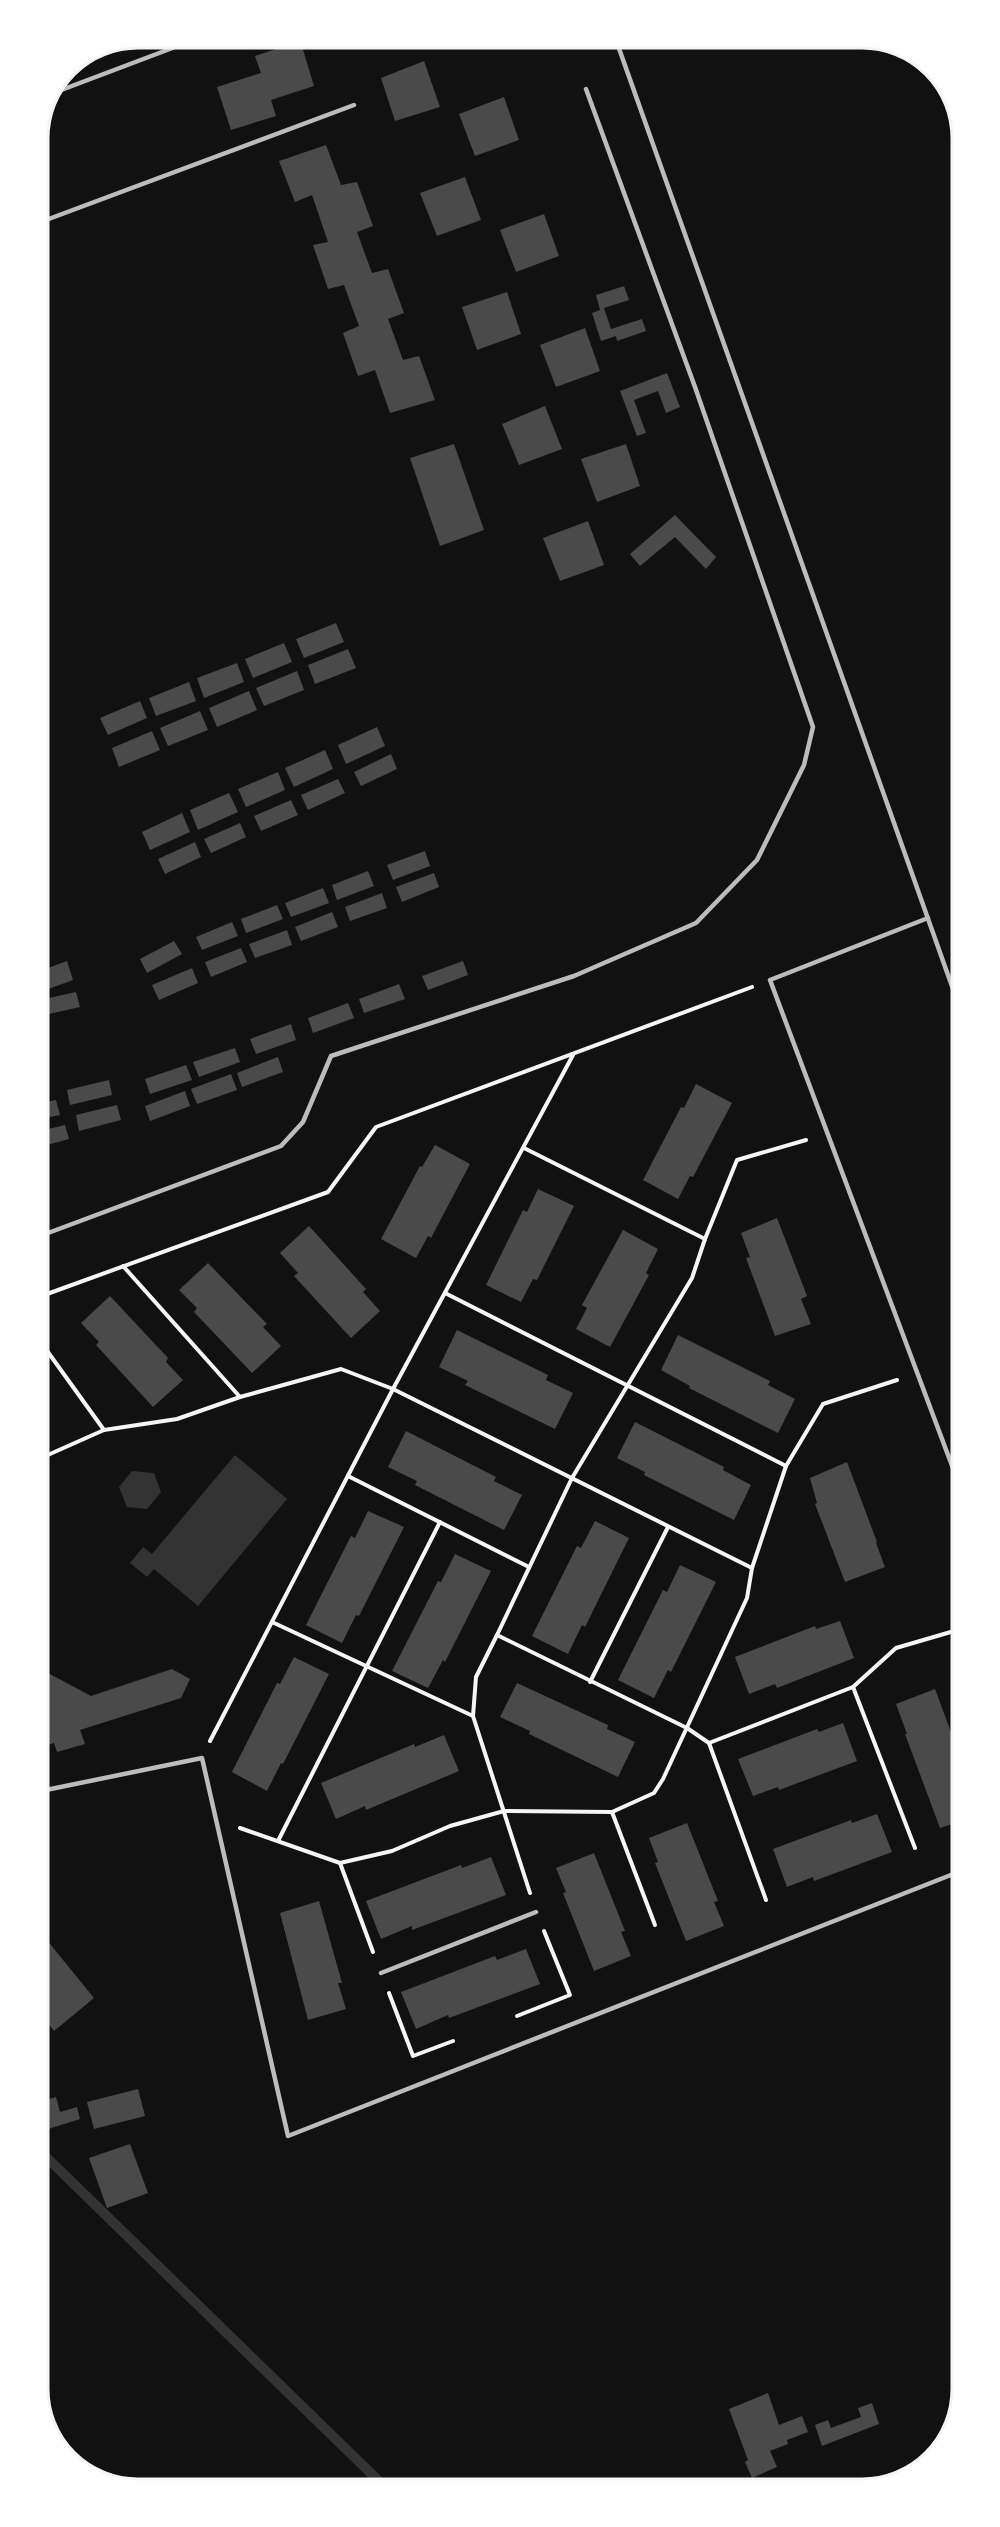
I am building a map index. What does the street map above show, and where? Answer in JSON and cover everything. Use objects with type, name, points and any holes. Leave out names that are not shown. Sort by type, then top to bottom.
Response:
[{"type":"lane","points":[[62,90],[172,48]]},
{"type":"lane","points":[[619,48],[952,986]]},
{"type":"lane","points":[[48,1233],[281,1146],[303,1122],[331,1056],[574,976],[696,923],[757,860],[804,765],[813,727],[695,387],[586,89]]},
{"type":"lane","points":[[48,220],[354,105]]},
{"type":"lane","points":[[928,918],[770,980],[952,1465]]},
{"type":"lane","points":[[48,1790],[202,1758],[288,2136],[952,1875]]},
{"type":"lane","points":[[381,1973],[536,1912]]},
{"type":"path","points":[[48,1294],[328,1192],[375,1127],[770,980]]},
{"type":"path","points":[[202,1758],[393,1389],[573,1055]]},
{"type":"path","points":[[517,2016],[570,1995],[536,1912],[473,1716],[476,1677],[572,1478],[692,1278],[737,1160],[828,1134]]},
{"type":"path","points":[[524,1148],[705,1239]]},
{"type":"path","points":[[123,1266],[240,1397]]},
{"type":"path","points":[[445,1293],[786,1466]]},
{"type":"path","points":[[48,1352],[104,1430]]},
{"type":"path","points":[[48,1455],[104,1430],[177,1419],[240,1397],[341,1369],[393,1389],[752,1569]]},
{"type":"path","points":[[216,1820],[340,1863],[392,1851],[450,1826],[504,1811],[612,1812],[654,1793],[687,1728],[747,1598],[752,1569],[786,1466],[824,1404],[918,1373]]},
{"type":"path","points":[[348,1476],[529,1567]]},
{"type":"path","points":[[278,1841],[440,1522]]},
{"type":"path","points":[[590,1682],[668,1527]]},
{"type":"path","points":[[272,1622],[473,1716]]},
{"type":"path","points":[[709,1743],[853,1687],[896,1648],[952,1632]]},
{"type":"path","points":[[497,1635],[687,1728],[709,1743],[766,1900]]},
{"type":"path","points":[[853,1687],[915,1848]]},
{"type":"path","points":[[612,1812],[655,1925]]},
{"type":"shaded area","points":[[235,1455],[287,1499],[198,1606],[154,1569],[147,1577],[130,1563],[143,1547],[152,1554]]},
{"type":"shaded area","points":[[132,1471],[154,1473],[161,1492],[147,1509],[127,1507],[119,1487]]},
{"type":"building","points":[[279,48],[303,48],[314,86],[271,100],[276,116],[231,130],[217,87],[261,73],[255,56]]},
{"type":"building","points":[[424,61],[440,107],[395,121],[381,78]]},
{"type":"building","points":[[504,97],[519,140],[475,156],[459,114]]},
{"type":"building","points":[[326,145],[341,185],[357,182],[373,226],[357,232],[372,273],[388,269],[404,313],[388,319],[403,360],[419,356],[435,400],[390,413],[375,370],[358,376],[343,333],[359,326],[344,285],[328,289],[313,245],[328,242],[312,195],[295,202],[279,161]]},
{"type":"building","points":[[465,177],[481,220],[437,236],[420,193]]},
{"type":"building","points":[[544,214],[559,256],[516,272],[500,230]]},
{"type":"building","points":[[624,286],[629,300],[604,308],[611,329],[642,319],[646,331],[617,341],[616,336],[601,341],[592,313],[600,310],[596,295]]},
{"type":"building","points":[[507,292],[521,334],[477,350],[462,307]]},
{"type":"building","points":[[585,328],[600,371],[556,387],[540,345]]},
{"type":"building","points":[[667,373],[680,407],[666,413],[658,391],[634,400],[646,433],[637,436],[620,391]]},
{"type":"building","points":[[545,406],[562,449],[519,465],[502,424]]},
{"type":"building","points":[[454,444],[484,530],[440,546],[410,458]]},
{"type":"building","points":[[626,444],[640,486],[597,502],[581,459]]},
{"type":"building","points":[[675,515],[716,557],[706,569],[675,537],[640,566],[630,554]]},
{"type":"building","points":[[588,521],[604,565],[560,581],[543,538]]},
{"type":"building","points":[[336,623],[344,642],[304,658],[296,639]]},
{"type":"building","points":[[284,643],[292,662],[253,678],[245,659]]},
{"type":"building","points":[[348,649],[356,668],[315,684],[308,665]]},
{"type":"building","points":[[237,663],[244,682],[204,698],[197,678]]},
{"type":"building","points":[[297,671],[304,690],[264,706],[256,688]]},
{"type":"building","points":[[189,682],[196,701],[156,716],[149,698]]},
{"type":"building","points":[[249,691],[257,710],[217,727],[209,708]]},
{"type":"building","points":[[140,701],[147,718],[108,735],[100,718]]},
{"type":"building","points":[[200,711],[208,730],[168,746],[160,728]]},
{"type":"building","points":[[377,727],[385,746],[346,764],[338,745]]},
{"type":"building","points":[[152,731],[160,750],[119,767],[112,748]]},
{"type":"building","points":[[325,750],[333,769],[294,787],[285,768]]},
{"type":"building","points":[[391,754],[397,769],[361,786],[354,772]]},
{"type":"building","points":[[278,772],[285,790],[246,807],[238,789]]},
{"type":"building","points":[[338,779],[345,793],[308,810],[301,795]]},
{"type":"building","points":[[229,793],[238,812],[198,830],[190,810]]},
{"type":"building","points":[[291,800],[298,815],[261,831],[254,816]]},
{"type":"building","points":[[182,813],[190,832],[150,850],[142,832]]},
{"type":"building","points":[[240,823],[246,837],[211,853],[204,839]]},
{"type":"building","points":[[195,842],[201,857],[165,874],[158,859]]},
{"type":"building","points":[[425,851],[430,866],[393,880],[387,865]]},
{"type":"building","points":[[368,871],[374,886],[337,900],[332,885]]},
{"type":"building","points":[[434,873],[439,887],[402,902],[396,887]]},
{"type":"building","points":[[323,888],[329,903],[291,917],[285,903]]},
{"type":"building","points":[[382,893],[387,908],[350,921],[345,907]]},
{"type":"building","points":[[277,905],[283,919],[246,933],[241,919]]},
{"type":"building","points":[[332,912],[338,927],[301,941],[295,927]]},
{"type":"building","points":[[232,922],[238,936],[202,950],[196,937]]},
{"type":"building","points":[[287,930],[292,945],[255,958],[249,944]]},
{"type":"building","points":[[174,941],[182,954],[147,973],[140,959]]},
{"type":"building","points":[[241,948],[247,962],[211,977],[205,962]]},
{"type":"building","points":[[67,961],[73,980],[48,989],[48,968]]},
{"type":"building","points":[[463,961],[468,975],[428,990],[422,976]]},
{"type":"building","points":[[192,968],[198,983],[159,1000],[152,985]]},
{"type":"building","points":[[399,984],[405,999],[364,1013],[359,999]]},
{"type":"building","points":[[76,992],[80,1007],[48,1014],[48,998]]},
{"type":"building","points":[[348,1003],[354,1018],[313,1033],[308,1018]]},
{"type":"building","points":[[291,1024],[296,1040],[256,1054],[250,1039]]},
{"type":"building","points":[[235,1048],[240,1062],[199,1077],[193,1062]]},
{"type":"building","points":[[278,1057],[283,1072],[242,1087],[237,1073]]},
{"type":"building","points":[[186,1065],[192,1080],[150,1094],[145,1079]]},
{"type":"building","points":[[231,1074],[237,1090],[197,1104],[191,1089]]},
{"type":"building","points":[[109,1080],[112,1095],[70,1105],[67,1090]]},
{"type":"building","points":[[696,1084],[732,1103],[693,1177],[690,1176],[678,1199],[643,1180],[681,1107],[684,1108]]},
{"type":"building","points":[[185,1091],[190,1106],[150,1121],[145,1106]]},
{"type":"building","points":[[56,1100],[60,1115],[48,1117],[48,1102]]},
{"type":"building","points":[[117,1105],[121,1120],[79,1131],[76,1115]]},
{"type":"building","points":[[65,1125],[69,1139],[48,1145],[48,1129]]},
{"type":"building","points":[[435,1145],[470,1164],[431,1238],[428,1236],[416,1258],[381,1239],[420,1166],[422,1167]]},
{"type":"building","points":[[538,1189],[574,1206],[537,1280],[533,1279],[521,1302],[486,1285],[523,1210],[527,1212]]},
{"type":"building","points":[[777,1218],[807,1296],[801,1299],[811,1324],[775,1336],[746,1258],[750,1257],[741,1233]]},
{"type":"building","points":[[309,1226],[366,1289],[363,1292],[380,1311],[351,1338],[294,1276],[298,1273],[280,1253]]},
{"type":"building","points":[[623,1230],[658,1249],[646,1273],[649,1275],[610,1347],[576,1329],[587,1308],[582,1305]]},
{"type":"building","points":[[208,1263],[267,1324],[263,1327],[281,1346],[252,1373],[194,1312],[197,1308],[179,1290]]},
{"type":"building","points":[[110,1296],[168,1358],[166,1362],[183,1380],[153,1407],[96,1345],[99,1342],[81,1323]]},
{"type":"building","points":[[457,1330],[548,1375],[546,1380],[573,1393],[555,1429],[465,1385],[468,1381],[439,1367]]},
{"type":"building","points":[[678,1335],[770,1381],[768,1385],[795,1399],[778,1433],[689,1388],[690,1386],[661,1370]]},
{"type":"building","points":[[635,1422],[724,1467],[723,1470],[751,1485],[734,1520],[644,1475],[645,1472],[617,1458]]},
{"type":"building","points":[[406,1431],[496,1477],[494,1481],[522,1495],[504,1530],[415,1485],[417,1481],[388,1467]]},
{"type":"building","points":[[847,1462],[885,1567],[845,1582],[815,1504],[817,1503],[810,1478]]},
{"type":"building","points":[[368,1511],[404,1527],[359,1616],[356,1615],[342,1643],[306,1625],[351,1536],[355,1538]]},
{"type":"building","points":[[595,1521],[629,1538],[585,1627],[582,1625],[568,1654],[532,1636],[577,1546],[581,1548]]},
{"type":"building","points":[[455,1554],[491,1571],[445,1662],[443,1660],[428,1688],[392,1671],[438,1581],[441,1582]]},
{"type":"building","points":[[680,1565],[716,1582],[671,1672],[668,1670],[654,1698],[618,1680],[663,1590],[667,1592]]},
{"type":"building","points":[[840,1621],[854,1658],[777,1688],[775,1684],[749,1694],[735,1657],[815,1626],[816,1629]]},
{"type":"building","points":[[294,1657],[329,1674],[267,1791],[232,1772],[277,1683],[280,1684]]},
{"type":"building","points":[[172,1669],[190,1679],[181,1698],[80,1730],[85,1744],[57,1752],[54,1743],[48,1745],[48,1673],[91,1696]]},
{"type":"building","points":[[517,1683],[608,1725],[607,1729],[635,1742],[618,1777],[529,1734],[530,1731],[500,1717]]},
{"type":"building","points":[[935,1689],[952,1735],[952,1824],[940,1828],[896,1704]]},
{"type":"building","points":[[843,1723],[857,1761],[779,1790],[778,1787],[753,1796],[738,1759],[817,1729],[819,1732]]},
{"type":"building","points":[[444,1735],[459,1771],[366,1810],[365,1806],[336,1819],[321,1783],[414,1744],[415,1747]]},
{"type":"building","points":[[877,1814],[892,1852],[814,1881],[813,1877],[787,1887],[773,1849],[851,1820],[852,1823]]},
{"type":"building","points":[[687,1823],[718,1901],[714,1902],[724,1926],[686,1941],[655,1863],[658,1862],[649,1838]]},
{"type":"building","points":[[594,1853],[625,1931],[621,1932],[631,1956],[594,1971],[563,1893],[566,1892],[556,1868]]},
{"type":"building","points":[[491,1857],[506,1895],[412,1930],[412,1926],[381,1939],[366,1901],[461,1865],[462,1868]]},
{"type":"building","points":[[319,1901],[342,1983],[338,1983],[346,2009],[308,2020],[280,1913]]},
{"type":"building","points":[[48,1941],[94,1998],[54,2031],[48,2024]]},
{"type":"building","points":[[526,1949],[540,1984],[449,2018],[448,2015],[416,2029],[401,1992],[495,1956],[497,1960]]},
{"type":"building","points":[[138,2089],[145,2116],[94,2129],[87,2102]]},
{"type":"building","points":[[56,2097],[60,2112],[77,2107],[80,2119],[48,2129],[48,2099]]},
{"type":"building","points":[[130,2144],[148,2193],[107,2208],[89,2158]]},
{"type":"building","points":[[768,2393],[779,2425],[802,2416],[808,2432],[787,2440],[788,2444],[770,2451],[777,2467],[752,2478],[745,2462],[748,2460],[729,2409]]},
{"type":"building","points":[[872,2403],[879,2424],[822,2446],[815,2425],[828,2420],[831,2428],[861,2417],[858,2408]]},
{"type":"waterway","points":[[48,2159],[377,2479]]}]
